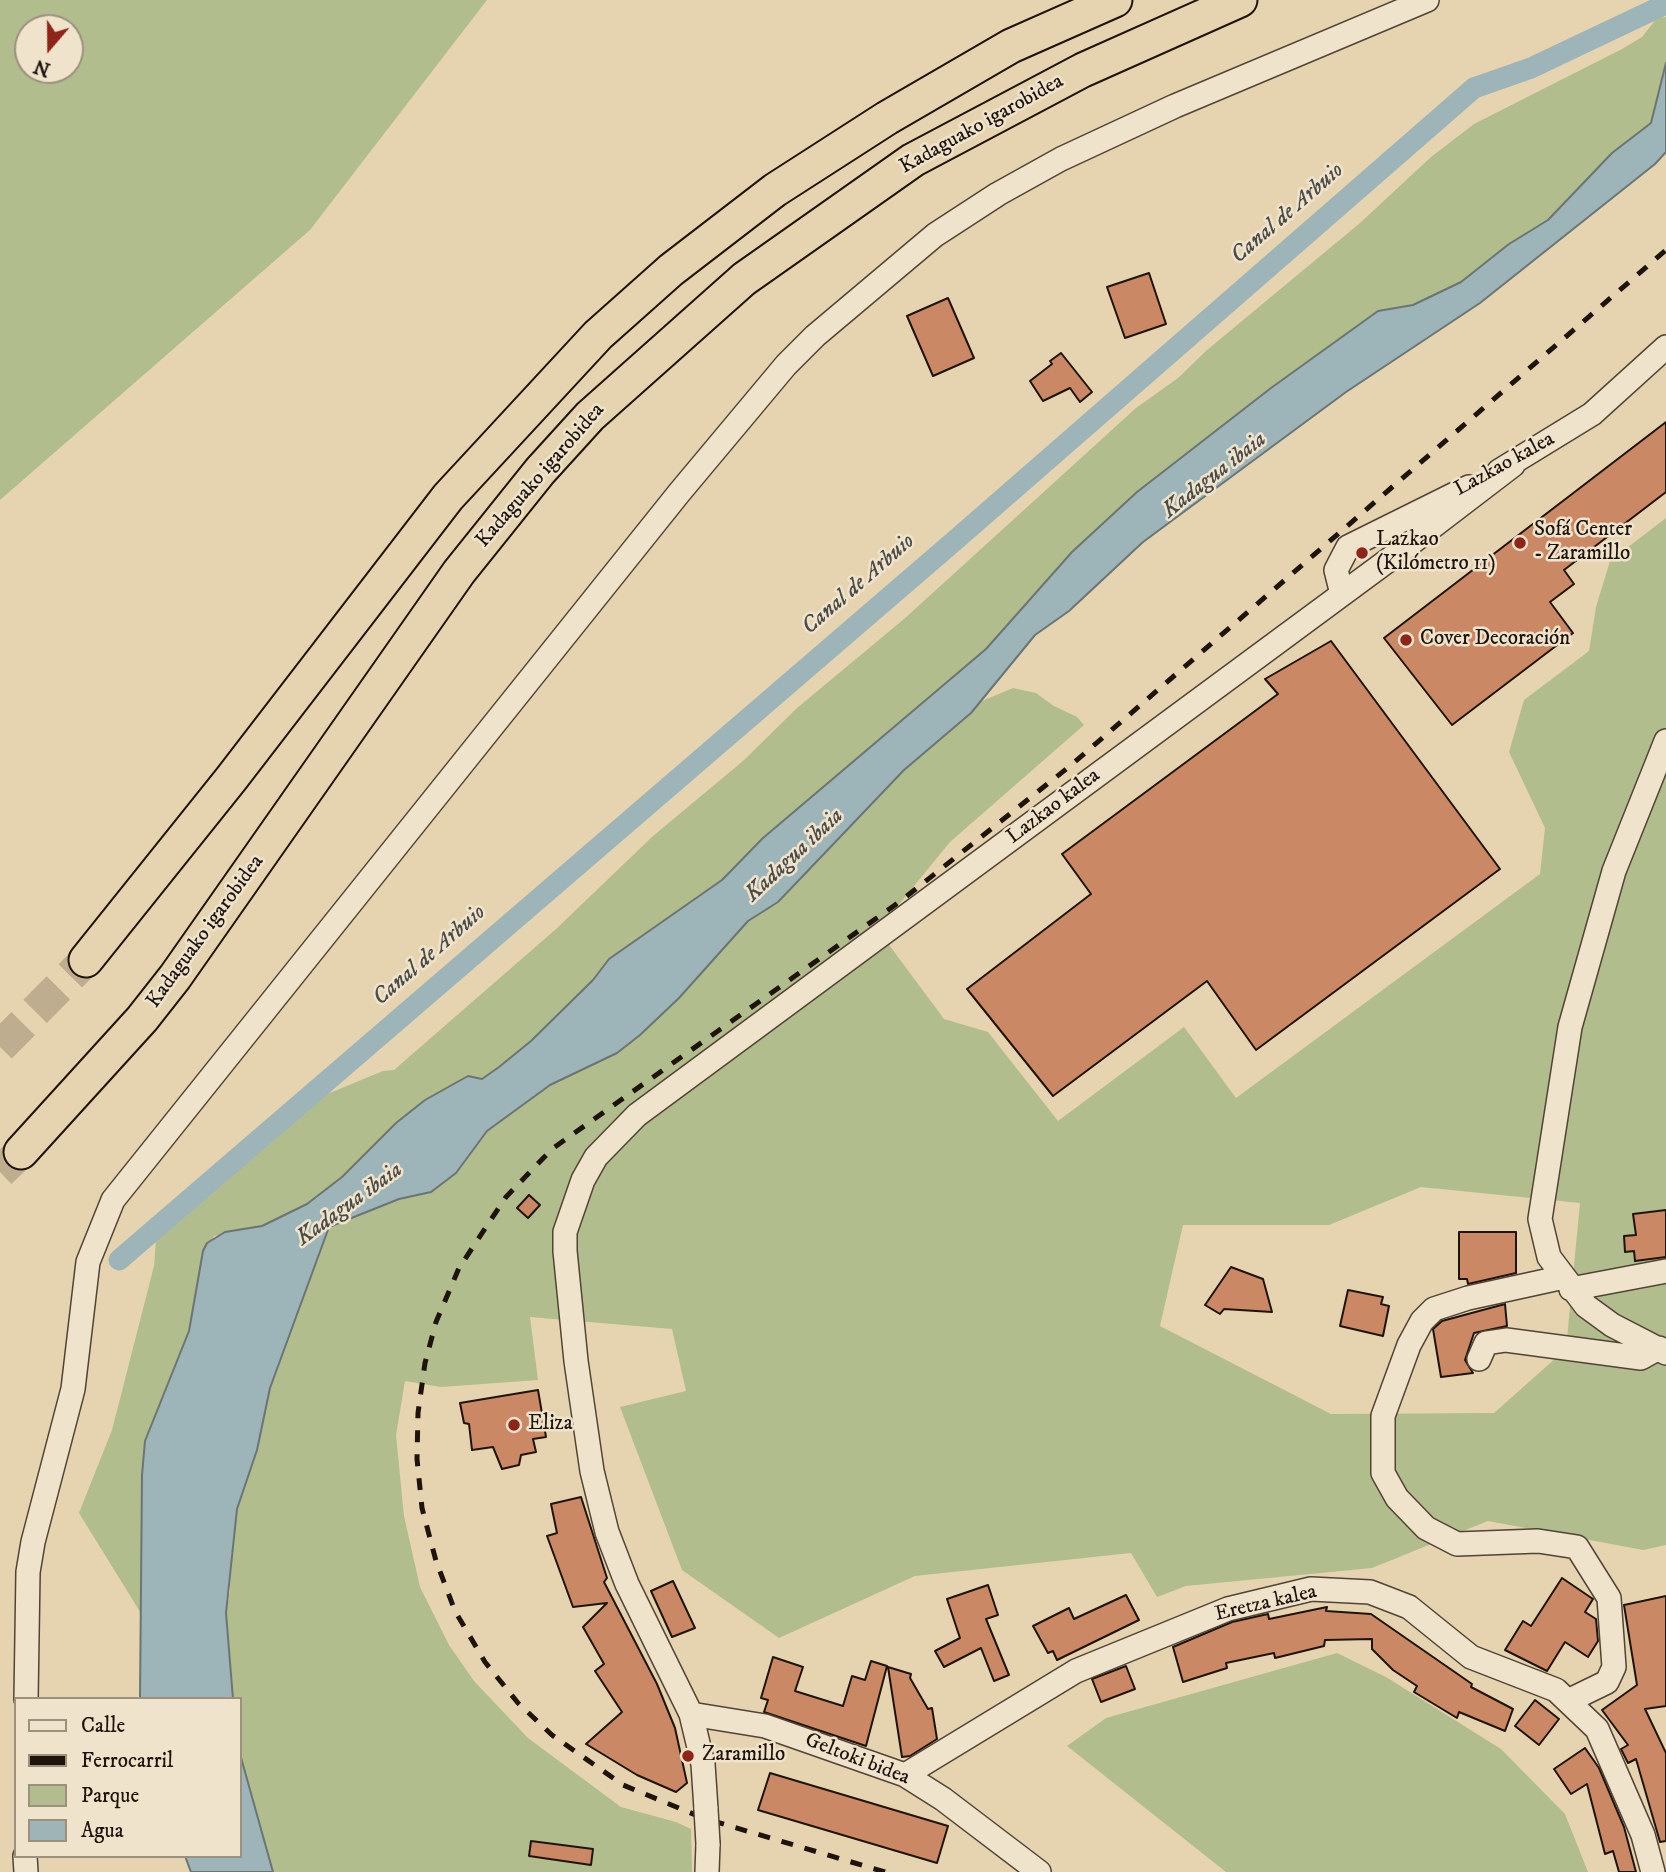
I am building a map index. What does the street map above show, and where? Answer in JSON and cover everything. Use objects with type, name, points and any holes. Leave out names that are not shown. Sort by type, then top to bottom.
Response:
[{"type":"highway","points":[[86,960],[231,779],[448,496],[598,335],[711,239],[775,190],[887,118],[1012,46],[1115,0]]},
{"type":"highway","name":"Kadaguako igarobidea","points":[[21,1152],[142,1019],[175,977],[398,655],[493,527],[590,416],[744,278],[913,160],[1062,80],[1240,0]]},
{"type":"street","points":[[26,1697],[28,1572],[33,1542],[73,1389],[88,1262],[108,1209],[125,1182],[262,1017],[679,493],[786,365],[815,336],[935,235],[998,194],[1061,159],[1175,106],[1427,0]]},
{"type":"street","name":"Lazkao kalea","points":[[1592,414],[1666,347]]},
{"type":"street","name":"Lazkao kalea","points":[[707,1872],[703,1765],[691,1714],[627,1584],[604,1519],[592,1471],[576,1362],[565,1232],[583,1180],[613,1138],[637,1115],[1513,465],[1666,368]]},
{"type":"street","name":"Lazkao kalea","points":[[1342,594],[1336,570],[1348,547],[1513,465]]},
{"type":"street","points":[[1662,1351],[1612,1325],[1586,1306],[1549,1257],[1540,1219],[1570,1027],[1614,871],[1666,741]]},
{"type":"street","points":[[1568,1701],[1607,1682],[1614,1667],[1609,1598],[1577,1547],[1538,1541],[1457,1544],[1426,1528],[1397,1498],[1382,1473],[1383,1416],[1409,1345],[1422,1321],[1434,1309],[1468,1298],[1666,1271]]},
{"type":"street","points":[[1479,1359],[1486,1343],[1506,1340],[1641,1358],[1662,1351]]},
{"type":"street","name":"Eretza kalea","points":[[905,1775],[1076,1671],[1228,1609],[1311,1589],[1370,1592],[1409,1607],[1471,1657],[1556,1690],[1597,1729],[1643,1835],[1653,1872]]},
{"type":"street","name":"Geltoki bidea","points":[[691,1714],[765,1726],[905,1775],[943,1799],[1040,1872]]},
{"type":"green space","points":[[0,0],[487,0],[310,230],[0,500]]},
{"type":"green space","points":[[1666,17],[1666,63],[1651,123],[1589,178],[1548,220],[1509,244],[1461,282],[1413,305],[1377,312],[1271,388],[1137,492],[1072,552],[986,649],[763,838],[722,880],[609,959],[593,980],[531,1041],[499,1067],[482,1079],[396,1123],[342,1177],[307,1204],[262,1226],[214,1236],[203,1251],[189,1331],[145,1441],[142,1475],[142,1615],[79,1513],[112,1430],[154,1266],[156,1240],[320,1097],[383,1071],[394,1070],[556,929],[653,836],[743,761],[797,708],[904,619],[1136,408],[1178,378],[1207,350],[1360,223],[1431,157],[1474,124],[1622,49],[1642,37],[1657,18]]},
{"type":"green space","points":[[1666,518],[1666,1545],[1643,1550],[1488,1521],[1372,1568],[1186,1586],[1157,1597],[1131,1553],[915,1576],[779,1638],[682,1570],[620,1407],[686,1391],[672,1329],[530,1317],[538,1380],[441,1387],[405,1381],[396,1435],[404,1516],[420,1587],[449,1645],[474,1681],[528,1738],[621,1807],[676,1822],[691,1829],[692,1872],[273,1872],[242,1761],[242,1697],[233,1697],[226,1613],[230,1591],[231,1546],[237,1509],[257,1450],[270,1388],[329,1227],[399,1199],[431,1192],[466,1161],[487,1131],[550,1085],[617,1053],[679,998],[748,921],[778,902],[904,770],[982,701],[1013,688],[1036,693],[1054,706],[1077,717],[1084,725],[950,842],[878,930],[944,1019],[988,1032],[1058,1121],[1184,1027],[1236,1098],[1540,874],[1545,828],[1509,752],[1524,700],[1589,651],[1596,607],[1610,561]],"holes":[[[1421,1187],[1580,1203],[1566,1349],[1494,1413],[1331,1414],[1160,1326],[1183,1225],[1329,1225]]]},
{"type":"green space","points":[[1337,1653],[1386,1677],[1501,1749],[1565,1814],[1588,1872],[1226,1872],[1067,1746],[1106,1718]]},
{"type":"water","name":"Kadagua ibaia","points":[[1666,63],[1666,152],[1655,164],[1480,303],[1346,392],[1143,542],[1069,611],[1035,635],[971,713],[904,770],[778,902],[748,921],[679,998],[640,1035],[617,1053],[550,1085],[487,1131],[456,1173],[431,1192],[399,1199],[329,1227],[270,1388],[257,1450],[237,1509],[226,1613],[233,1697],[140,1697],[142,1475],[145,1441],[189,1331],[203,1251],[207,1243],[225,1232],[262,1226],[307,1204],[342,1177],[396,1123],[425,1100],[468,1076],[482,1079],[499,1067],[531,1041],[593,980],[609,959],[722,880],[763,838],[986,649],[1072,552],[1137,492],[1271,388],[1378,311],[1413,305],[1461,282],[1509,244],[1548,220],[1612,153],[1651,123]]},
{"type":"water","points":[[242,1761],[273,1872],[191,1872],[186,1858],[242,1858]]},
{"type":"building","points":[[1149,273],[1166,324],[1125,338],[1107,287]]},
{"type":"building","points":[[948,298],[974,358],[933,376],[907,316]]},
{"type":"building","points":[[1061,353],[1092,392],[1080,402],[1070,388],[1043,401],[1030,381],[1052,364],[1050,361]]},
{"type":"building","points":[[1666,422],[1666,492],[1564,570],[1574,584],[1550,602],[1573,633],[1452,725],[1384,638]]},
{"type":"building","points":[[1331,641],[1500,869],[1256,1050],[1207,981],[1053,1096],[967,989],[1091,894],[1062,854],[1278,694],[1265,679]]},
{"type":"building","points":[[529,1195],[540,1205],[528,1218],[517,1208]]},
{"type":"building","points":[[1666,1210],[1666,1257],[1635,1261],[1634,1251],[1625,1252],[1624,1236],[1636,1235],[1633,1214]]},
{"type":"building","points":[[1459,1232],[1516,1232],[1516,1273],[1468,1284],[1467,1279],[1459,1279]]},
{"type":"building","points":[[1231,1267],[1263,1279],[1272,1312],[1224,1309],[1220,1314],[1205,1305]]},
{"type":"building","points":[[1348,1290],[1383,1297],[1381,1304],[1389,1306],[1383,1336],[1340,1326]]},
{"type":"building","points":[[1505,1304],[1507,1326],[1474,1333],[1465,1360],[1473,1373],[1441,1377],[1433,1329],[1442,1321]]},
{"type":"building","points":[[538,1390],[546,1437],[533,1439],[536,1452],[521,1455],[519,1465],[502,1469],[493,1447],[472,1450],[469,1424],[464,1423],[460,1403]]},
{"type":"building","points":[[581,1497],[607,1578],[604,1582],[657,1684],[675,1728],[687,1783],[676,1792],[637,1775],[586,1744],[622,1712],[595,1671],[604,1664],[583,1627],[607,1603],[573,1607],[547,1536],[557,1533],[551,1504]]},
{"type":"building","points":[[1562,1578],[1593,1599],[1585,1612],[1596,1619],[1598,1641],[1588,1657],[1565,1642],[1547,1671],[1505,1650],[1523,1621],[1531,1626]]},
{"type":"building","points":[[673,1581],[695,1628],[672,1637],[651,1591]]},
{"type":"building","points":[[988,1585],[998,1615],[986,1619],[1009,1675],[994,1681],[981,1648],[944,1667],[935,1651],[960,1638],[947,1599]]},
{"type":"building","points":[[1126,1595],[1139,1620],[1057,1660],[1053,1651],[1048,1653],[1033,1626],[1069,1608],[1074,1619]]},
{"type":"building","points":[[1666,1596],[1666,1706],[1645,1709],[1666,1753],[1666,1841],[1660,1842],[1636,1759],[1628,1763],[1621,1749],[1628,1745],[1602,1710],[1637,1685],[1624,1605]]},
{"type":"building","points":[[1327,1607],[1326,1611],[1371,1614],[1472,1684],[1471,1687],[1513,1709],[1505,1731],[1459,1712],[1457,1718],[1414,1692],[1417,1686],[1393,1670],[1372,1649],[1372,1639],[1325,1640],[1324,1646],[1275,1658],[1274,1653],[1226,1663],[1227,1668],[1183,1682],[1173,1647],[1232,1622],[1268,1614],[1269,1619]]},
{"type":"building","points":[[773,1657],[803,1667],[795,1691],[843,1706],[852,1676],[865,1680],[871,1661],[887,1666],[866,1746],[764,1712],[768,1700],[761,1698]]},
{"type":"building","points":[[1126,1666],[1135,1689],[1101,1702],[1092,1679]]},
{"type":"building","points":[[888,1667],[911,1674],[910,1678],[928,1709],[932,1708],[937,1739],[910,1756],[902,1757]]},
{"type":"building","points":[[1535,1700],[1559,1719],[1539,1745],[1515,1726]]},
{"type":"building","points":[[1585,1748],[1599,1768],[1624,1827],[1636,1872],[1619,1872],[1613,1851],[1605,1854],[1587,1784],[1571,1794],[1554,1769]]},
{"type":"building","points":[[770,1773],[948,1826],[937,1863],[758,1810]]},
{"type":"building","points":[[531,1841],[593,1849],[591,1865],[529,1856]]},
{"type":"waterway","name":"Canal de Arbuio","points":[[119,1260],[952,543],[1474,88],[1531,68],[1666,4]]},
{"type":"tunnel","points":[[0,1047],[86,960]]},
{"type":"tunnel","points":[[0,1172],[21,1152]]},
{"type":"railway","points":[[885,1872],[703,1818],[623,1785],[552,1735],[518,1703],[485,1662],[455,1611],[436,1561],[422,1508],[417,1459],[418,1413],[425,1363],[436,1322],[459,1268],[506,1197],[552,1149],[902,900],[1070,766],[1666,250]]},
{"type":"place","name":"Sofá Center - Zaramillo","points":[[1520,543]]},
{"type":"place","name":"Lazkao (Kilómetro 11)","points":[[1362,553]]},
{"type":"place","name":"Cover Decoración","points":[[1406,640]]},
{"type":"place","name":"Eliza","points":[[514,1425]]},
{"type":"place","name":"Zaramillo","points":[[688,1756]]}]
